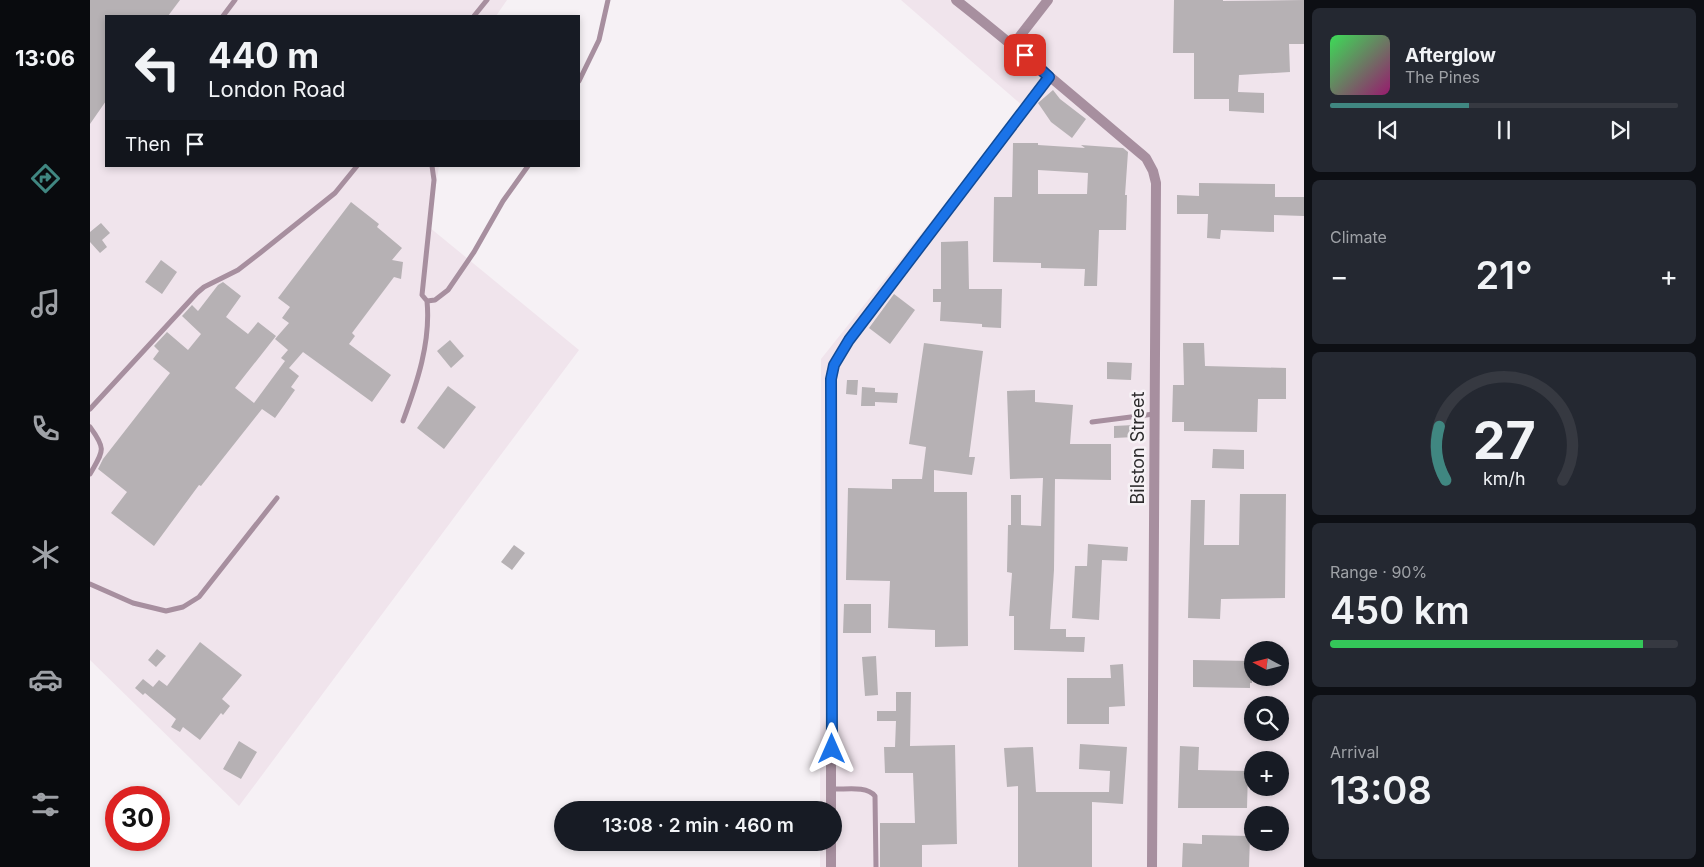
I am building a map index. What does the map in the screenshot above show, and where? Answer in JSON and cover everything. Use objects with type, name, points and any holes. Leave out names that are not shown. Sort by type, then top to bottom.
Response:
[{"type":"street","name":"Bilston Street","points":[[956,0],[1013,44],[1049,77],[1146,158],[1153,171],[1156,183],[1152,867]]},
{"type":"street","points":[[1013,44],[1048,0]]},
{"type":"street","points":[[831,801],[831,379],[834,365],[849,340],[1049,77]]},
{"type":"street","points":[[831,851],[831,867]]},
{"type":"lane","points":[[224,15],[235,0]]},
{"type":"lane","points":[[475,15],[487,0]]},
{"type":"lane","points":[[580,80],[599,40],[608,0]]},
{"type":"lane","points":[[90,408],[196,293],[238,270],[335,193],[356,167]]},
{"type":"lane","points":[[403,421],[416,387],[427,339],[427,301],[422,295],[434,180],[432,167]]},
{"type":"lane","points":[[427,301],[435,300],[448,290],[474,252],[503,201],[527,167]]},
{"type":"lane","points":[[1092,422],[1155,414]]},
{"type":"lane","points":[[90,427],[102,447],[101,455],[90,474]]},
{"type":"lane","points":[[90,584],[133,603],[166,611],[184,607],[199,597],[277,498]]},
{"type":"lane","points":[[832,789],[866,790],[872,792],[875,796],[876,867]]},
{"type":"shaded area","points":[[90,0],[507,0],[497,15],[105,15],[105,167],[439,167],[429,227],[579,350],[239,806],[90,660]]},
{"type":"shaded area","points":[[901,0],[1304,0],[1304,867],[820,867],[820,851],[842,851],[842,801],[820,801],[821,359],[1023,106]]},
{"type":"building","points":[[90,0],[180,0],[169,15],[105,15],[105,102],[90,124]]},
{"type":"building","points":[[1174,0],[1304,0],[1304,44],[1289,44],[1290,72],[1239,75],[1238,92],[1264,93],[1264,113],[1229,111],[1229,99],[1194,99],[1194,53],[1173,53]]},
{"type":"building","points":[[1053,90],[1060,99],[1086,119],[1072,138],[1051,122],[1038,103]]},
{"type":"building","points":[[1013,143],[1038,143],[1038,145],[1085,148],[1081,145],[1123,148],[1128,152],[1125,195],[1127,195],[1126,230],[1099,230],[1097,286],[1084,286],[1085,269],[1041,268],[1041,263],[993,262],[994,197],[1012,197]],"holes":[[[1038,170],[1088,173],[1087,194],[1038,194]]]},
{"type":"building","points":[[1199,183],[1275,184],[1275,197],[1304,197],[1304,216],[1274,215],[1274,232],[1221,230],[1220,239],[1207,238],[1208,214],[1177,214],[1177,195],[1199,196]]},
{"type":"building","points":[[351,202],[379,224],[377,227],[402,248],[392,260],[403,262],[401,279],[394,277],[352,333],[355,336],[349,344],[391,375],[372,402],[303,352],[289,368],[299,376],[291,387],[295,390],[275,418],[262,409],[201,486],[199,485],[154,546],[111,513],[127,492],[98,469],[103,459],[170,373],[153,359],[159,351],[154,346],[167,332],[188,350],[201,334],[182,316],[192,305],[198,311],[218,285],[223,282],[241,296],[226,317],[248,334],[258,322],[276,336],[235,388],[254,403],[285,361],[281,358],[288,350],[275,339],[289,323],[282,318],[290,307],[278,298]]},
{"type":"building","points":[[101,223],[110,233],[102,240],[107,247],[100,253],[90,242],[90,232]]},
{"type":"building","points":[[968,241],[969,289],[1002,289],[1001,328],[982,327],[982,324],[940,321],[941,302],[933,302],[933,289],[941,289],[941,242]]},
{"type":"building","points":[[161,260],[177,272],[162,294],[145,282]]},
{"type":"building","points":[[894,294],[915,310],[890,344],[869,328]]},
{"type":"building","points":[[450,340],[464,356],[451,368],[437,351]]},
{"type":"building","points":[[924,343],[983,351],[969,457],[975,457],[972,475],[934,470],[934,492],[967,492],[968,646],[935,647],[935,630],[888,628],[890,581],[846,580],[848,488],[892,489],[892,479],[922,479],[926,447],[909,444]]},
{"type":"building","points":[[1183,343],[1204,343],[1205,366],[1286,368],[1286,399],[1258,399],[1257,432],[1184,431],[1184,422],[1172,422],[1173,385],[1184,385]]},
{"type":"building","points":[[1107,362],[1132,363],[1131,380],[1107,379]]},
{"type":"building","points":[[847,380],[858,380],[857,395],[846,394]]},
{"type":"building","points":[[448,386],[476,407],[444,449],[417,428]]},
{"type":"building","points":[[862,387],[875,388],[875,392],[898,393],[897,403],[875,402],[875,406],[861,406]]},
{"type":"building","points":[[1035,390],[1035,402],[1073,405],[1070,444],[1111,444],[1111,480],[1055,479],[1054,570],[1050,629],[1066,629],[1066,637],[1085,637],[1084,652],[1014,650],[1014,616],[1009,616],[1012,573],[1007,572],[1008,525],[1011,525],[1011,495],[1021,495],[1021,525],[1041,526],[1043,478],[1010,479],[1007,391]]},
{"type":"building","points":[[1134,425],[1135,437],[1114,438],[1114,426]]},
{"type":"building","points":[[1213,449],[1244,450],[1244,469],[1212,468]]},
{"type":"building","points":[[1240,494],[1286,494],[1285,598],[1221,599],[1220,619],[1188,618],[1191,500],[1205,500],[1204,545],[1239,545]]},
{"type":"building","points":[[1088,544],[1128,547],[1127,561],[1102,560],[1099,620],[1072,618],[1075,566],[1087,566]]},
{"type":"building","points":[[514,545],[525,553],[512,570],[501,562]]},
{"type":"building","points":[[844,604],[871,604],[871,633],[843,633]]},
{"type":"building","points":[[200,642],[242,675],[222,699],[230,706],[223,715],[221,713],[200,740],[183,727],[180,732],[171,727],[176,719],[145,693],[143,695],[135,688],[143,679],[153,687],[159,680],[167,686]]},
{"type":"building","points":[[157,649],[166,656],[156,667],[148,660]]},
{"type":"building","points":[[876,656],[878,695],[865,696],[862,657]]},
{"type":"building","points":[[1193,660],[1244,661],[1244,686],[1250,686],[1250,688],[1193,687]]},
{"type":"building","points":[[1123,664],[1125,706],[1109,707],[1109,724],[1067,724],[1067,678],[1111,678],[1110,665]]},
{"type":"building","points":[[896,692],[911,692],[910,746],[955,745],[957,844],[922,845],[922,867],[880,867],[880,823],[915,823],[913,773],[885,773],[884,747],[895,747],[896,721],[877,721],[877,711],[896,711]]},
{"type":"building","points":[[239,741],[257,752],[241,779],[223,769]]},
{"type":"building","points":[[1080,744],[1127,747],[1123,804],[1092,802],[1092,867],[1018,867],[1018,786],[1007,787],[1004,748],[1033,747],[1036,792],[1109,792],[1110,771],[1079,769]]},
{"type":"building","points":[[1180,746],[1199,747],[1198,770],[1244,771],[1244,796],[1247,796],[1247,806],[1244,806],[1244,808],[1178,808]]},
{"type":"building","points":[[1202,835],[1244,836],[1244,851],[1250,851],[1249,867],[1182,867],[1183,843],[1202,844]]},
{"type":"route","points":[[832,749],[831,379],[834,365],[849,340],[1049,77],[1025,55]]}]
